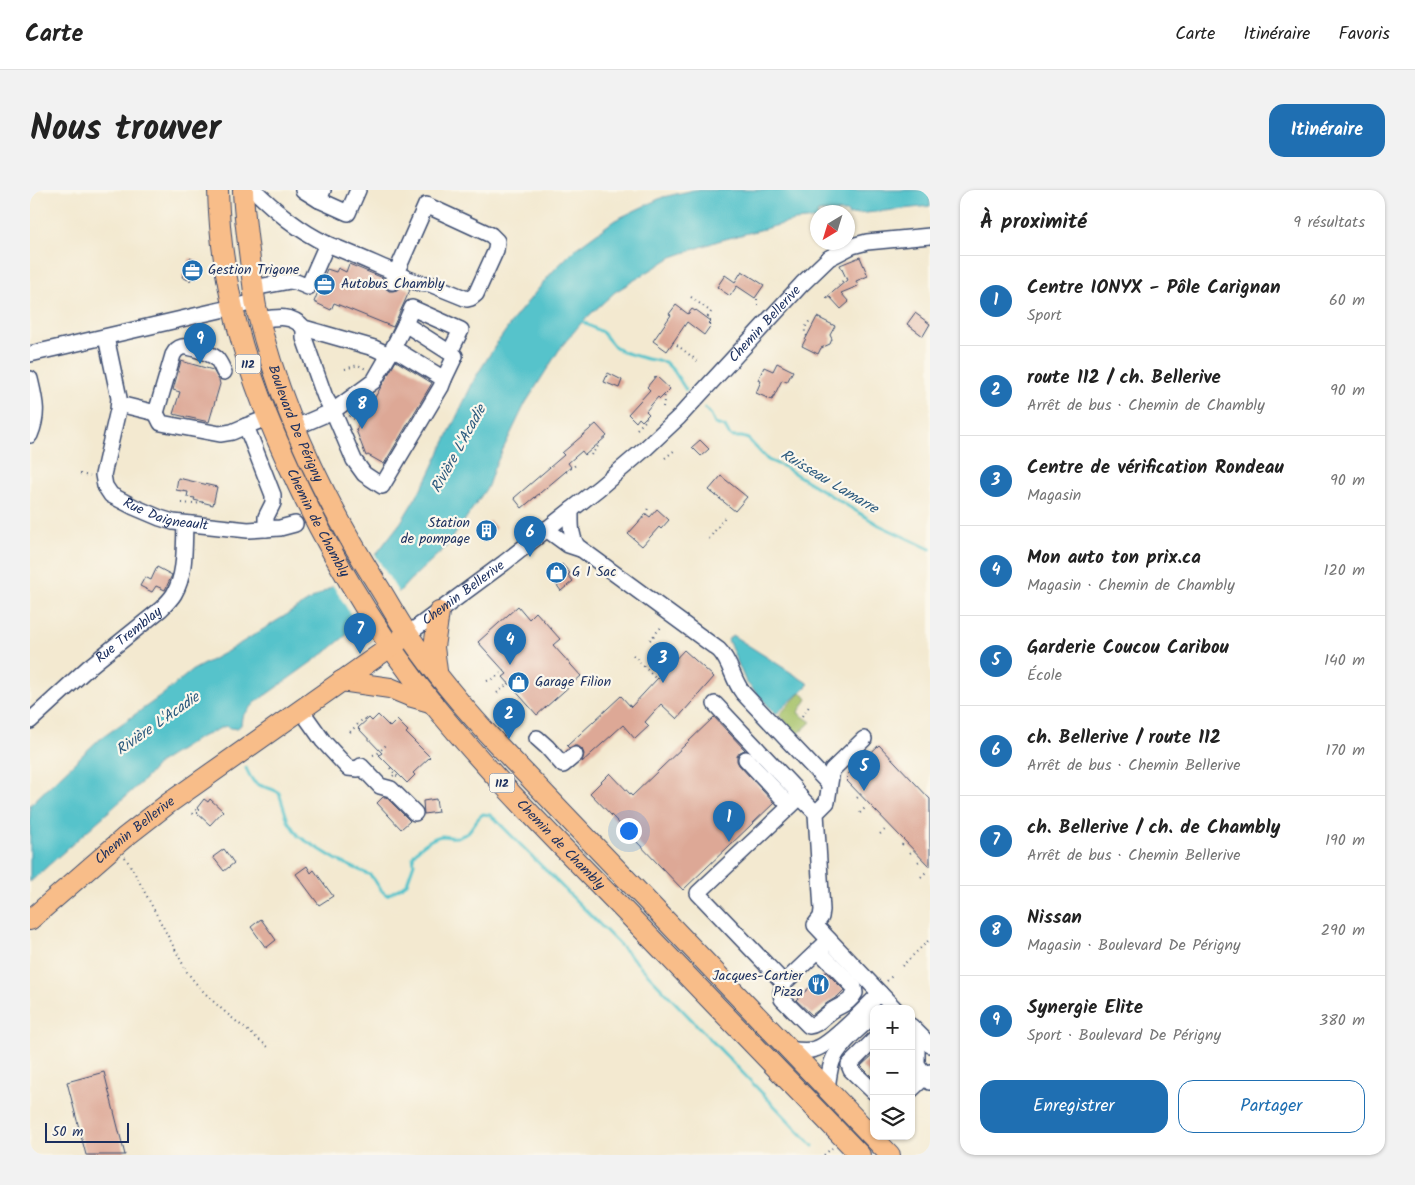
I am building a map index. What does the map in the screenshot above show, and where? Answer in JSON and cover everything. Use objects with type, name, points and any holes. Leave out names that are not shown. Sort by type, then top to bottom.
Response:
[{"type":"main road","name":"Boulevard De Périgny","points":[[218,190],[222,251],[232,308],[243,350],[267,418]]},
{"type":"main road","name":"Boulevard De Périgny","points":[[244,190],[246,236],[256,304],[276,374],[296,427],[327,497],[362,559]]},
{"type":"main road","name":"Chemin de Chambly","points":[[267,418],[313,516],[343,572],[390,647],[433,704],[508,790],[860,1155]]},
{"type":"main road","name":"Chemin de Chambly","points":[[362,559],[408,634],[461,704],[504,752],[890,1155]]},
{"type":"main road","points":[[437,673],[434,647],[439,612]]},
{"type":"main road","name":"Chemin Bellerive","points":[[30,920],[116,845],[179,796],[408,634]]},
{"type":"main road","points":[[341,681],[390,688],[433,704]]},
{"type":"street","points":[[254,190],[295,225],[315,238],[394,277],[430,284],[461,298],[471,298],[476,294],[496,250],[497,241],[491,235],[426,205],[394,277]]},
{"type":"street","points":[[303,190],[321,195],[348,213],[358,190]]},
{"type":"street","name":"Chemin Bellerive","points":[[408,634],[439,612],[631,462],[676,421],[802,284],[829,258],[852,246],[867,242],[930,236]]},
{"type":"street","points":[[30,354],[181,319],[256,304],[290,281],[308,287],[327,244]]},
{"type":"street","points":[[256,304],[272,318],[290,318],[298,321],[304,328],[391,352],[444,378]]},
{"type":"street","points":[[296,427],[370,395],[374,381],[381,378],[412,308],[461,330],[450,352]]},
{"type":"street","points":[[181,319],[185,334],[185,347]]},
{"type":"street","points":[[304,328],[304,338],[325,397],[356,465],[364,474],[382,486],[437,395],[455,356],[405,324]]},
{"type":"street","name":"Rue Daigneault","points":[[106,337],[119,404],[104,470],[103,479],[106,489],[115,497],[134,507],[167,520],[184,524],[248,530],[280,528],[295,524]]},
{"type":"street","points":[[224,372],[216,358],[181,347],[175,352],[156,413],[161,423],[207,432],[227,433],[267,418]]},
{"type":"street","points":[[30,379],[36,413],[30,435]]},
{"type":"street","points":[[119,404],[156,413]]},
{"type":"street","points":[[246,426],[273,495],[273,503],[266,517],[266,529]]},
{"type":"street","points":[[571,510],[571,531],[575,543],[580,549],[719,650],[726,659],[736,684],[743,693],[829,784]]},
{"type":"street","name":"Rue Tremblay","points":[[30,721],[89,668],[162,609],[171,598],[181,573],[184,524]]},
{"type":"street","points":[[546,529],[568,545],[580,549]]},
{"type":"street","points":[[715,704],[794,788],[795,801]]},
{"type":"street","points":[[301,710],[323,741],[348,768],[358,769],[362,766],[380,786],[391,789],[415,813]]},
{"type":"street","points":[[537,738],[563,765],[575,755]]},
{"type":"street","points":[[824,945],[784,984],[781,993],[782,999],[809,1026],[818,1023],[830,1012],[850,1001],[855,993],[854,987],[824,945],[815,925],[821,917],[822,910],[816,813],[826,802],[832,770],[864,739]]},
{"type":"street","points":[[746,759],[795,801],[816,813]]},
{"type":"street","points":[[784,984],[698,893],[795,801]]},
{"type":"street","points":[[788,1049],[807,1050],[822,1046],[886,999],[824,945]]},
{"type":"street","points":[[827,1090],[830,1066],[834,1056],[847,1040],[870,1019]]},
{"type":"street","points":[[915,1030],[930,1045]]},
{"type":"street","points":[[870,1044],[850,1063],[849,1067],[870,1089]]},
{"type":"street","points":[[915,1049],[917,1051],[917,1064],[928,1077],[915,1087]]},
{"type":"path","points":[[194,271],[200,274]]},
{"type":"path","points":[[838,285],[846,278]]},
{"type":"path","points":[[757,295],[757,305]]},
{"type":"path","points":[[691,297],[711,312],[707,318]]},
{"type":"path","points":[[807,336],[804,330],[810,320]]},
{"type":"path","points":[[673,342],[700,363]]},
{"type":"path","points":[[345,369],[358,365],[381,378]]},
{"type":"path","points":[[663,407],[665,394]]},
{"type":"path","points":[[356,430],[370,395]]},
{"type":"path","points":[[351,417],[360,422]]},
{"type":"path","points":[[637,429],[646,418]]},
{"type":"path","points":[[591,455],[599,445]]},
{"type":"path","points":[[665,458],[674,450]]},
{"type":"path","points":[[566,472],[577,464]]},
{"type":"path","points":[[80,474],[94,476]]},
{"type":"path","points":[[535,498],[542,492]]},
{"type":"path","points":[[712,492],[721,499]]},
{"type":"path","points":[[182,503],[194,504],[204,502]]},
{"type":"path","points":[[639,522],[646,514],[648,508]]},
{"type":"path","points":[[709,539],[725,517]]},
{"type":"path","points":[[489,538],[493,539]]},
{"type":"path","points":[[549,567],[555,570]]},
{"type":"path","points":[[650,640],[666,621]]},
{"type":"path","points":[[633,655],[656,680]]},
{"type":"path","points":[[487,681],[504,671]]},
{"type":"path","points":[[497,693],[509,684]]},
{"type":"path","points":[[802,716],[811,704]]},
{"type":"path","points":[[350,732],[362,720],[365,719],[366,721]]},
{"type":"path","points":[[373,755],[386,745]]},
{"type":"path","points":[[390,768],[396,774]]},
{"type":"path","points":[[856,798],[860,794]]},
{"type":"path","points":[[860,813],[866,807]]},
{"type":"path","points":[[192,814],[198,808]]},
{"type":"path","points":[[880,834],[886,829]]},
{"type":"path","points":[[902,845],[905,841]]},
{"type":"path","points":[[116,845],[133,870],[187,972],[196,985],[268,1047]]},
{"type":"path","points":[[910,854],[914,850]]},
{"type":"path","points":[[918,862],[922,859]]},
{"type":"path","points":[[921,877],[927,871]]},
{"type":"path","points":[[902,966],[930,939]]},
{"type":"path","points":[[886,999],[894,974]]},
{"type":"path","points":[[813,978],[816,982]]},
{"type":"path","points":[[799,992],[802,995]]},
{"type":"green space","points":[[801,692],[807,699],[798,713],[811,722],[798,734],[779,715]]},
{"type":"water","name":"Rivière L'Acadie","points":[[694,190],[930,190],[930,206],[855,214],[855,205],[810,205],[810,220],[794,221],[718,241],[672,257],[615,292],[583,321],[561,347],[525,404],[494,468],[488,486],[447,546],[399,592],[327,651],[256,702],[242,717],[241,725],[238,728],[223,727],[199,738],[159,763],[145,779],[30,882],[30,805],[96,742],[161,696],[191,671],[228,651],[333,586],[377,553],[401,522],[428,477],[475,378],[516,316],[553,271],[575,249],[615,220],[663,197]]},
{"type":"water","points":[[732,635],[809,684],[776,714],[746,682],[728,640]]},
{"type":"pier","points":[[374,553],[400,595],[359,628],[332,584]]},
{"type":"building","points":[[860,257],[868,276],[856,281],[858,286],[841,293],[849,302],[841,309],[830,297],[826,298],[847,280],[840,265]]},
{"type":"building","points":[[190,258],[199,262],[190,281],[182,277]]},
{"type":"building","points":[[349,264],[383,278],[384,287],[389,291],[397,290],[401,286],[410,290],[393,327],[334,303],[331,310],[314,302],[327,269],[336,272],[338,268],[346,272]]},
{"type":"building","points":[[742,271],[764,285],[755,298],[737,286],[730,296],[717,287],[725,275],[735,282]]},
{"type":"building","points":[[676,305],[688,314],[692,309],[696,310],[711,321],[709,323],[711,325],[704,335],[687,322],[667,351],[653,341]]},
{"type":"building","points":[[915,313],[930,324],[923,336],[907,324]]},
{"type":"building","points":[[817,317],[835,326],[830,335],[832,339],[830,344],[821,348],[818,354],[802,346]]},
{"type":"building","points":[[181,361],[213,370],[219,380],[220,384],[209,422],[173,414],[180,392],[173,390]]},
{"type":"building","points":[[396,361],[432,383],[384,464],[368,455],[366,456],[356,430]]},
{"type":"building","points":[[777,363],[793,371],[787,382],[782,380],[772,400],[756,393],[761,381],[758,380],[764,367],[773,371]]},
{"type":"building","points":[[608,373],[622,380],[619,388],[604,382]]},
{"type":"building","points":[[656,376],[670,389],[660,399],[658,397],[646,411],[649,414],[642,421],[639,418],[636,422],[628,414],[650,390],[647,387]]},
{"type":"building","points":[[596,424],[607,436],[585,455],[582,451],[568,463],[571,467],[522,508],[514,498],[564,455],[562,453]]},
{"type":"building","points":[[700,440],[709,449],[701,456],[692,447]]},
{"type":"building","points":[[721,476],[747,497],[735,511],[709,490]]},
{"type":"building","points":[[178,478],[217,487],[213,505],[187,497],[188,492],[176,490]]},
{"type":"building","points":[[657,509],[669,520],[661,529],[659,527],[642,546],[628,534],[646,514],[650,517]]},
{"type":"building","name":"Station de pompage","points":[[490,521],[496,528],[486,539],[478,530]]},
{"type":"building","points":[[562,564],[570,573],[568,575],[573,581],[561,591],[549,574]]},
{"type":"building","points":[[157,567],[172,575],[165,590],[156,586],[152,592],[140,586],[145,577],[151,580]]},
{"type":"building","points":[[518,606],[529,619],[536,612],[560,639],[553,645],[581,676],[537,715],[503,677],[507,674],[478,642]]},
{"type":"building","points":[[684,650],[714,677],[677,719],[661,704],[645,722],[649,726],[635,739],[623,725],[582,762],[584,754],[582,749],[578,746],[569,748],[567,746],[621,696],[631,707]]},
{"type":"building","points":[[378,715],[390,727],[397,720],[408,731],[406,733],[430,757],[413,773],[415,775],[407,783],[379,755],[382,753],[358,728],[369,718],[372,721]]},
{"type":"building","points":[[714,717],[745,750],[737,756],[739,765],[774,803],[683,890],[590,793],[610,773],[632,796]]},
{"type":"building","points":[[879,745],[930,799],[930,867],[846,780],[848,778],[846,776]]},
{"type":"building","points":[[383,797],[386,797],[410,821],[401,829],[377,803]]},
{"type":"building","points":[[204,799],[208,802],[210,799],[223,811],[210,825],[197,813],[200,810],[197,808]]},
{"type":"building","points":[[436,799],[438,812],[424,814],[423,801]]},
{"type":"building","points":[[224,849],[234,863],[224,871],[213,857]]},
{"type":"building","points":[[307,866],[311,873],[314,870],[333,896],[319,905],[296,874]]},
{"type":"building","points":[[261,919],[276,940],[266,948],[251,927]]},
{"type":"building","points":[[826,972],[844,990],[812,1015],[796,1000]]},
{"type":"building","points":[[870,1058],[870,1075],[861,1066]]},
{"type":"building","points":[[104,1072],[125,1155],[86,1155],[67,1082]]},
{"type":"waterway","name":"Ruisseau Lamarre","points":[[580,319],[602,332],[613,345],[623,352],[665,362],[674,371],[686,390]]},
{"type":"waterway","name":"Ruisseau Lamarre","points":[[705,408],[715,424],[725,427],[730,436],[748,439],[768,460],[784,467],[879,525],[930,549]]},
{"type":"waterway","points":[[246,768],[254,782],[279,793],[288,821],[298,836],[337,860],[370,875],[387,895],[407,883],[414,863],[413,856],[422,846],[438,837],[456,837],[465,834],[483,814],[490,815],[618,943],[813,1146]]},
{"type":"place","name":"Gestion Trigone","points":[[192,270]]},
{"type":"place","name":"Autobus Chambly","points":[[325,284]]},
{"type":"place","name":"Synergie Elite","points":[[200,364]]},
{"type":"place","name":"Nissan","points":[[362,429]]},
{"type":"place","name":"Station de pompage","points":[[486,531]]},
{"type":"place","name":"ch. Bellerive / route 112","points":[[530,557]]},
{"type":"place","name":"G 1 Sac","points":[[556,572]]},
{"type":"place","name":"ch. Bellerive / ch. de Chambly","points":[[360,654]]},
{"type":"place","name":"Mon auto ton prix.ca","points":[[510,665]]},
{"type":"place","name":"Garage Filion","points":[[519,682]]},
{"type":"place","name":"Centre de vérification Rondeau","points":[[663,683]]},
{"type":"place","name":"route 112 / ch. Bellerive","points":[[509,739]]},
{"type":"place","name":"Garderie Coucou Caribou","points":[[864,791]]},
{"type":"place","name":"Centre IONYX - Pôle Carignan","points":[[729,842]]},
{"type":"place","name":"Jacques-Cartier Pizza","points":[[819,984]]}]
